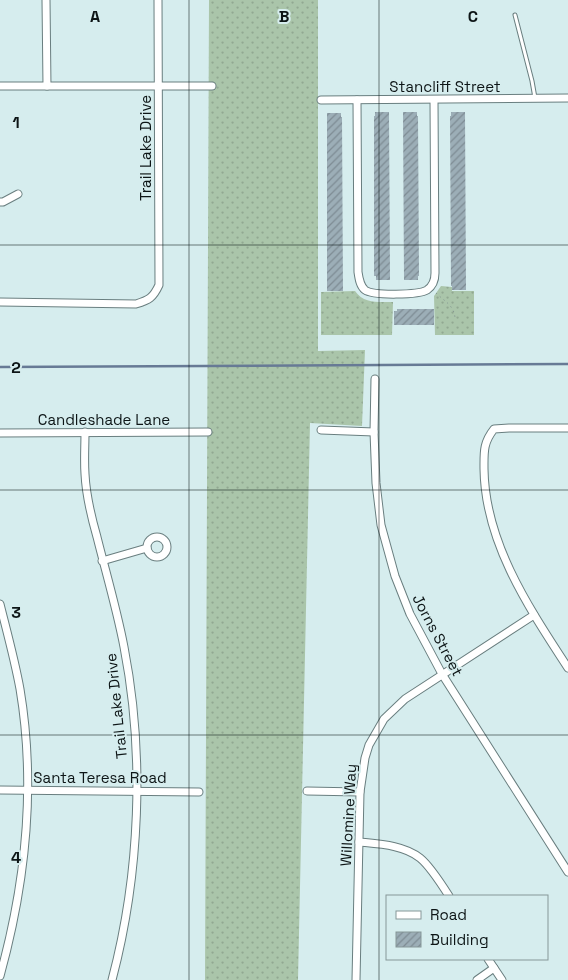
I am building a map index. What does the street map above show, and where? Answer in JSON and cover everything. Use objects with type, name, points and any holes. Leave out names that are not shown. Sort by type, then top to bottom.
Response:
[{"type":"street","points":[[46,0],[47,86]]},
{"type":"street","name":"Trail Lake Drive","points":[[0,302],[136,304],[154,295],[159,284],[158,0]]},
{"type":"street","points":[[0,86],[212,86]]},
{"type":"street","name":"Stancliff Street","points":[[321,100],[568,98]]},
{"type":"street","points":[[356,100],[358,272],[360,283],[367,291],[375,294],[417,293],[425,291],[434,282],[434,100]]},
{"type":"street","points":[[0,202],[18,194]]},
{"type":"street","name":"Jorns Street","points":[[375,379],[374,432],[376,483],[381,525],[394,576],[410,614],[442,674],[568,872]]},
{"type":"street","points":[[568,428],[494,429],[487,437],[484,451],[487,504],[500,548],[534,615],[568,668]]},
{"type":"street","points":[[321,430],[374,432]]},
{"type":"street","name":"Candleshade Lane","points":[[0,432],[208,432]]},
{"type":"street","name":"Trail Lake Drive","points":[[85,432],[84,473],[90,511],[124,646],[133,708],[136,791],[133,870],[118,957],[112,980]]},
{"type":"street","points":[[102,561],[147,548]]},
{"type":"street","points":[[0,604],[20,689],[26,741],[28,790],[26,840],[20,885],[11,933],[0,976]]},
{"type":"street","name":"Willomine Way","points":[[356,980],[360,792],[369,745],[384,719],[404,699],[534,615]]},
{"type":"street","name":"Santa Teresa Road","points":[[0,790],[199,792]]},
{"type":"street","points":[[307,791],[360,792]]},
{"type":"street","points":[[360,842],[384,844],[407,851],[421,858],[448,895]]},
{"type":"street","points":[[489,960],[502,980]]},
{"type":"street","points":[[477,980],[494,968]]},
{"type":"lane","points":[[515,16],[535,99]]},
{"type":"path","points":[[436,293],[449,304],[455,318]]},
{"type":"green space","points":[[209,0],[318,0],[318,351],[365,350],[362,426],[310,423],[298,980],[205,980]]},
{"type":"green space","points":[[441,286],[452,287],[452,291],[474,291],[474,335],[435,335],[434,296]]},
{"type":"green space","points":[[355,291],[367,300],[393,302],[392,335],[321,335],[321,292]]},
{"type":"building","points":[[375,112],[389,112],[390,280],[376,280],[376,276],[374,276]]},
{"type":"building","points":[[403,112],[417,112],[418,116],[418,280],[404,280]]},
{"type":"building","points":[[451,112],[465,112],[466,290],[452,290],[451,286]]},
{"type":"building","points":[[327,113],[341,113],[342,117],[343,291],[327,291]]},
{"type":"building","points":[[397,309],[434,309],[434,325],[394,325],[394,311],[397,311]]},
{"type":"waterway","points":[[0,367],[568,364]]}]
